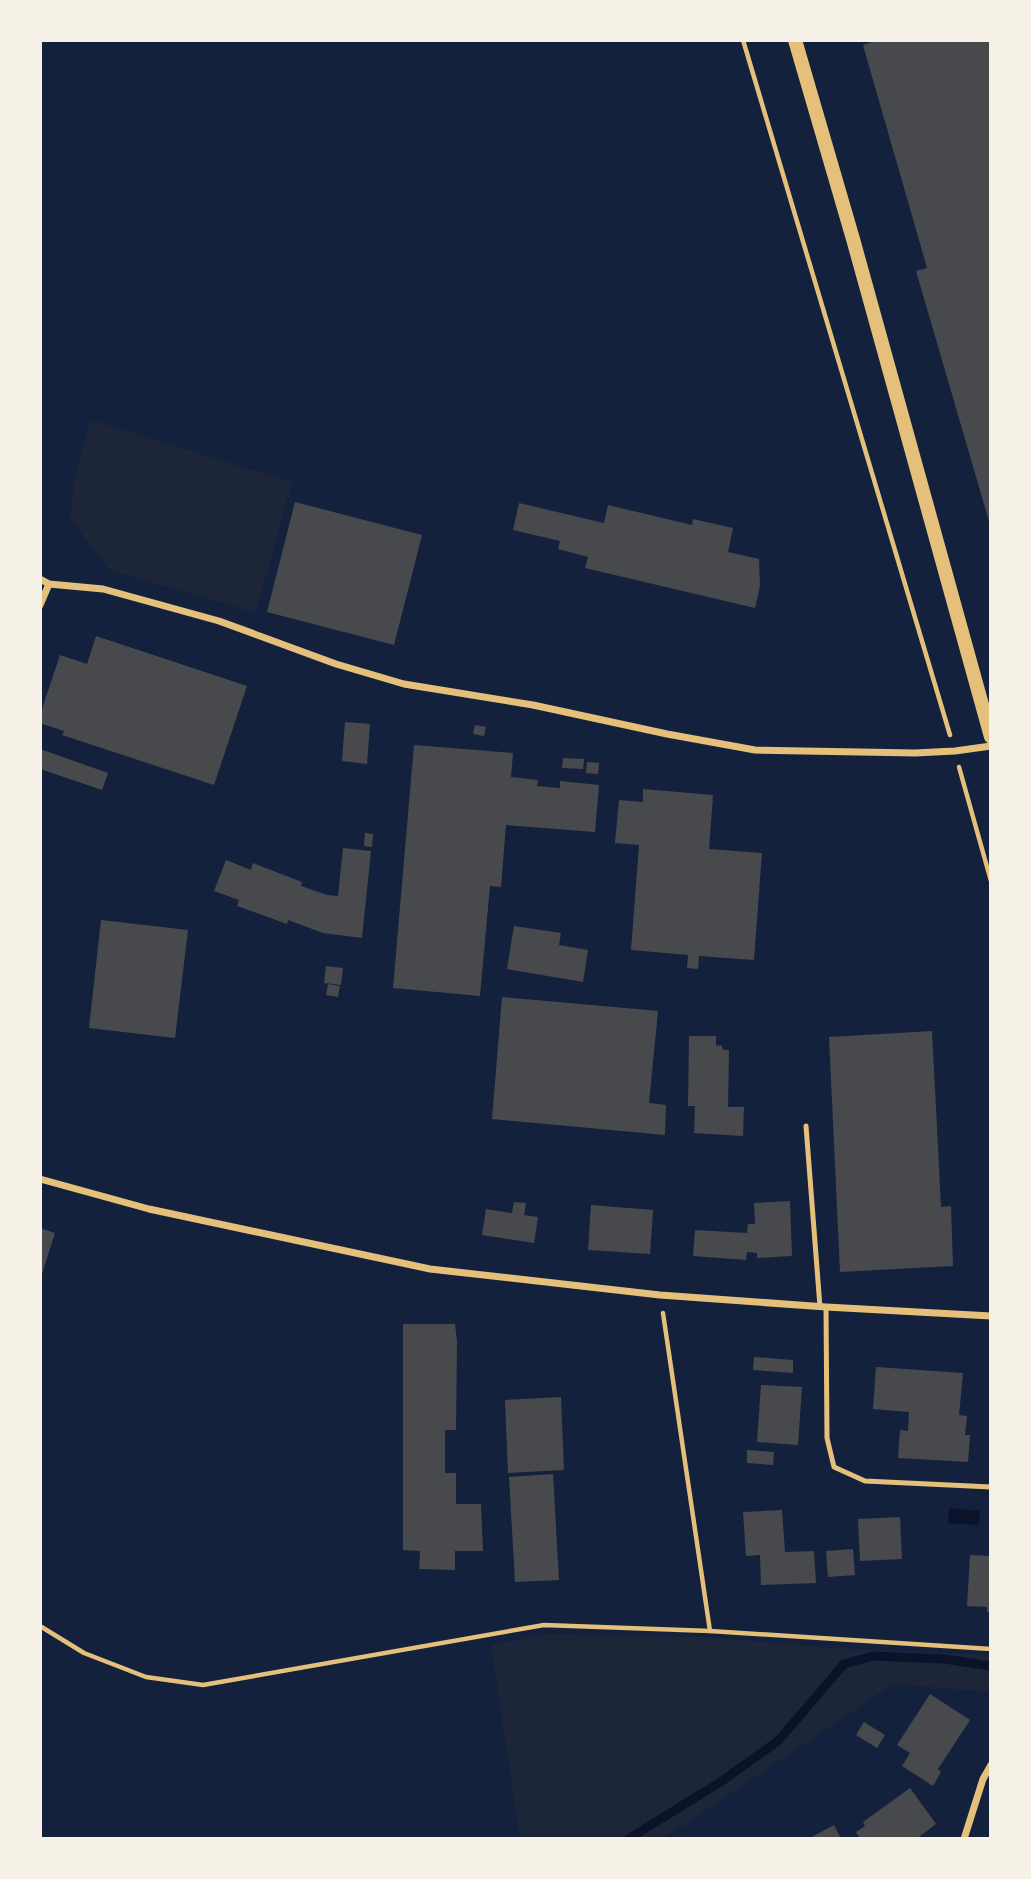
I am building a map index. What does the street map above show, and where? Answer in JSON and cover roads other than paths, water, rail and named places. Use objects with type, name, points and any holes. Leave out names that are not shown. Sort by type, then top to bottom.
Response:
[{"type":"main road","points":[[795,40],[991,737]]},
{"type":"street","points":[[40,579],[49,583],[103,589],[219,621],[336,664],[404,684],[533,705],[755,750],[915,753],[991,746]]},
{"type":"street","points":[[40,605],[49,583]]},
{"type":"street","points":[[40,1179],[149,1209],[429,1269],[660,1295],[991,1316]]},
{"type":"street","points":[[964,1839],[983,1779],[991,1765]]},
{"type":"lane","points":[[806,1126],[823,1307],[827,1438],[834,1467],[864,1482],[991,1487]]},
{"type":"waterway","points":[[628,1839],[719,1783],[778,1741],[844,1664],[873,1656],[944,1659],[991,1666]]}]
